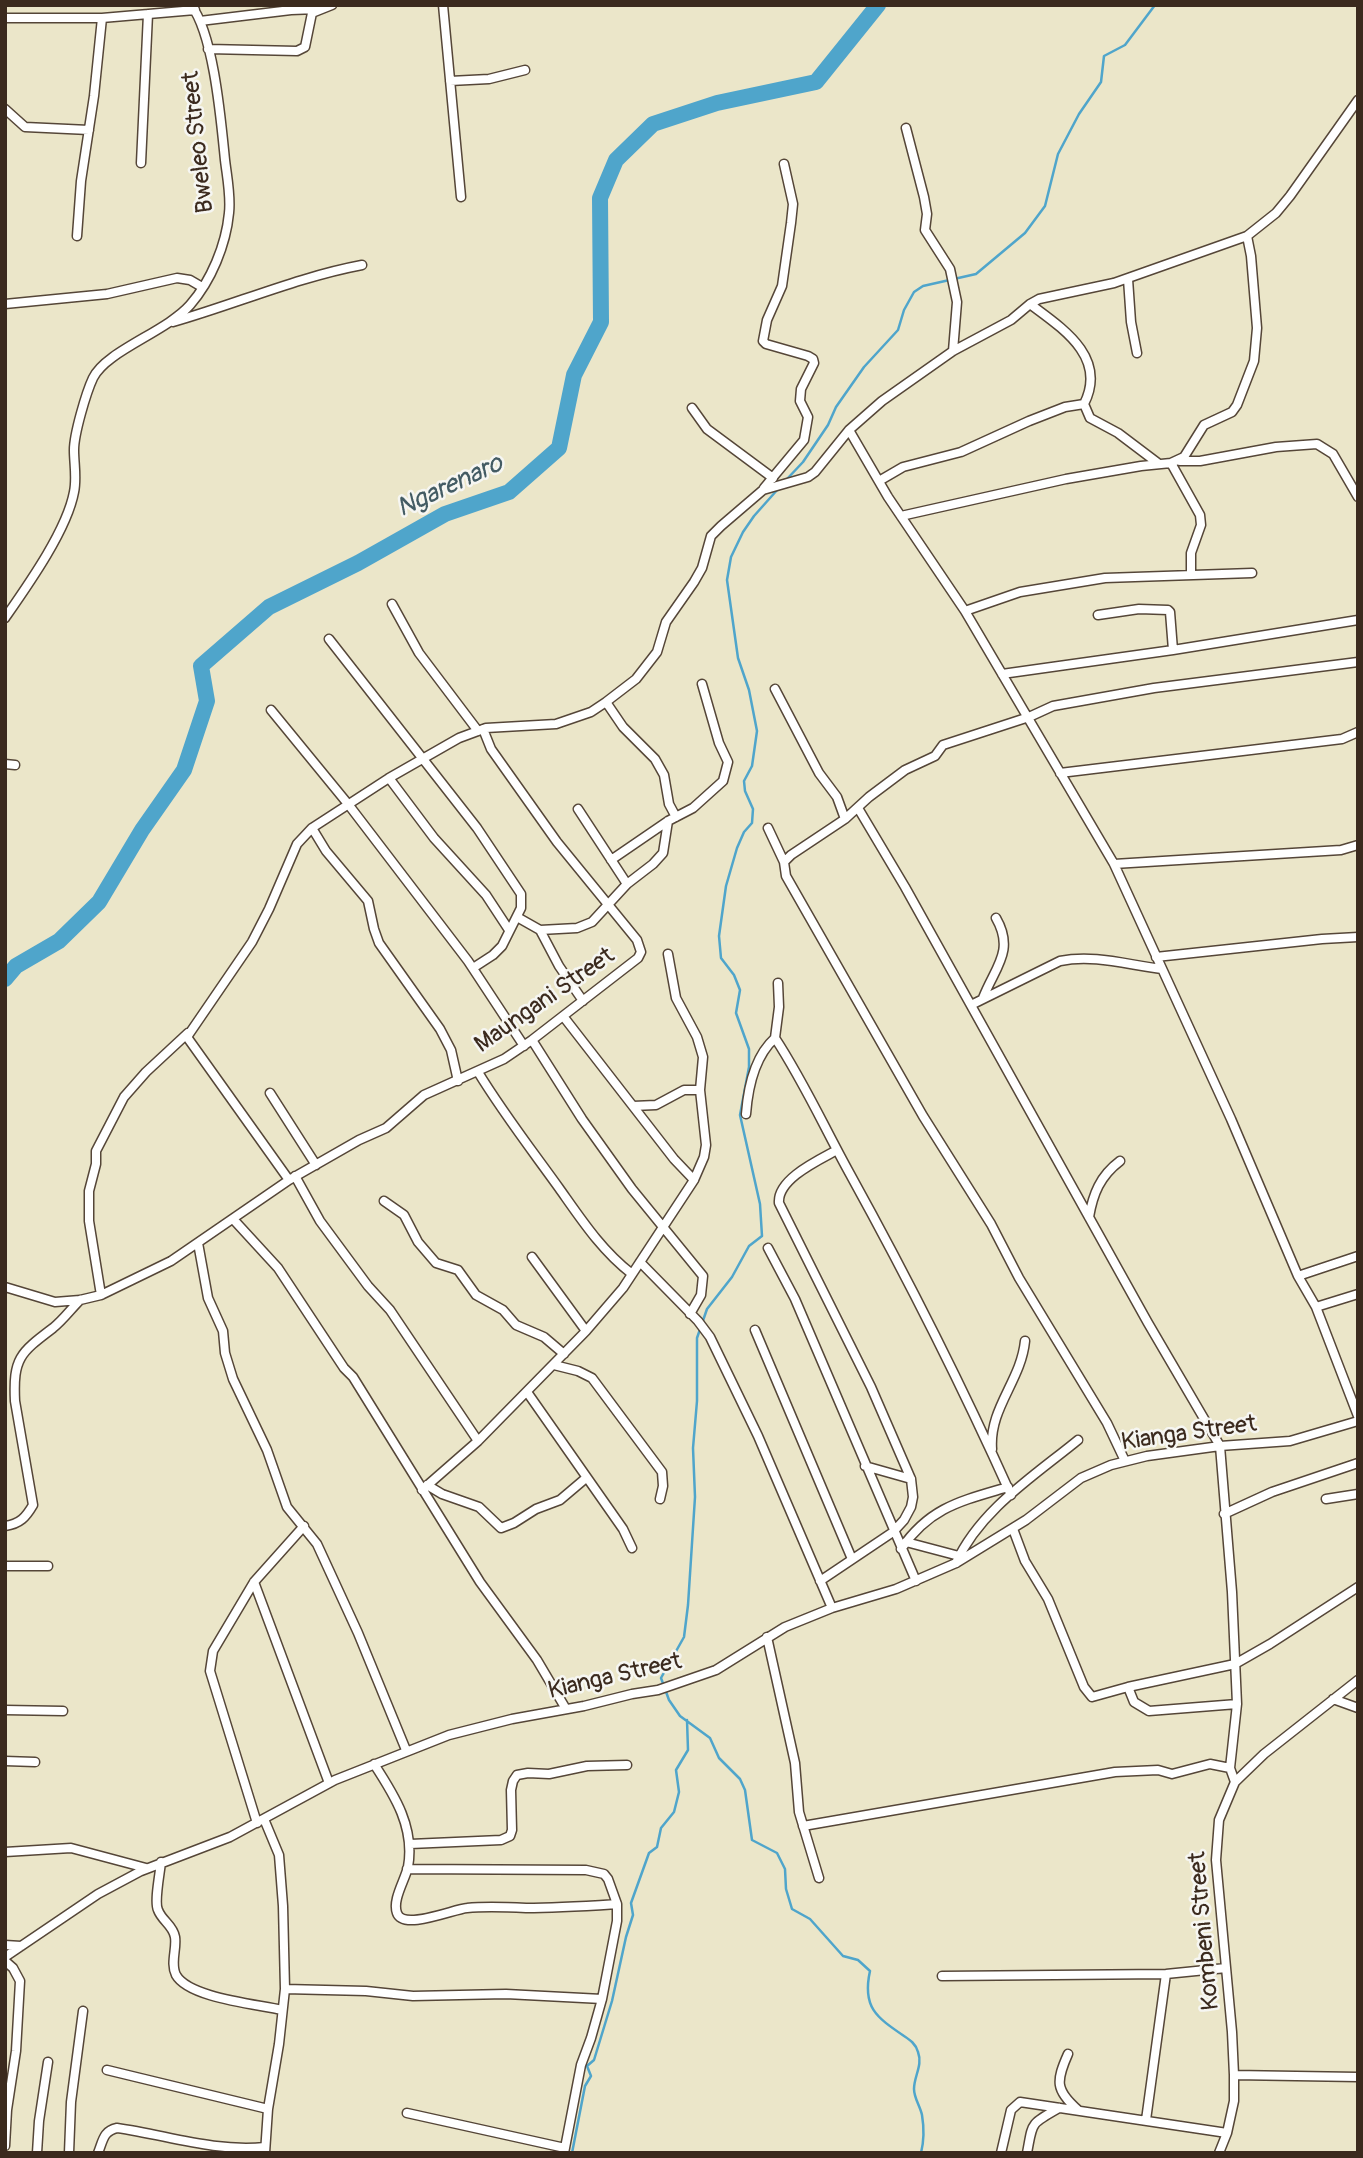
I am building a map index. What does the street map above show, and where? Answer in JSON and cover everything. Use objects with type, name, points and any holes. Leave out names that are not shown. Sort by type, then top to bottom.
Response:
[{"type":"street","points":[[200,21],[318,9],[332,5]]},
{"type":"street","points":[[443,5],[461,197]]},
{"type":"street","points":[[5,18],[102,18],[193,8]]},
{"type":"street","name":"Bweleo Street","points":[[5,618],[49,549],[70,507],[76,481],[75,439],[93,378],[100,367],[170,323],[191,304],[221,249],[229,211],[220,111],[208,49],[200,21],[193,8]]},
{"type":"street","points":[[208,49],[298,51],[305,47],[309,20],[312,13],[318,9]]},
{"type":"street","points":[[141,163],[148,14]]},
{"type":"street","points":[[77,236],[80,181],[89,131],[102,18]]},
{"type":"street","points":[[450,81],[489,79],[525,70]]},
{"type":"street","points":[[763,490],[808,477],[816,472],[849,430],[891,394],[953,351],[1011,320],[1039,299],[1128,279],[1247,236],[1276,213],[1290,196],[1358,100]]},
{"type":"street","points":[[5,108],[25,127],[89,131]]},
{"type":"street","points":[[906,128],[924,197],[927,214],[925,230],[950,269],[957,302],[953,351]]},
{"type":"street","points":[[101,1295],[89,1221],[89,1191],[96,1164],[96,1152],[124,1097],[146,1072],[188,1034],[252,942],[296,845],[312,828],[348,804],[459,738],[480,730],[556,724],[591,712],[636,679],[657,652],[666,622],[702,568],[711,536],[763,490],[804,440],[808,417],[800,401],[801,389],[814,363],[813,359],[763,341],[767,320],[782,286],[791,223],[793,204],[784,164]]},
{"type":"street","points":[[1174,462],[1189,452],[1204,425],[1232,412],[1254,361],[1257,328],[1253,268],[1247,236]]},
{"type":"street","points":[[170,323],[305,279],[362,265]]},
{"type":"street","points":[[5,304],[107,294],[177,278],[190,280],[202,287]]},
{"type":"street","points":[[1128,279],[1131,322],[1137,353]]},
{"type":"street","points":[[1030,304],[1055,323],[1083,352],[1090,366],[1090,393],[1084,404],[1090,418],[1118,433],[1159,464]]},
{"type":"street","points":[[879,481],[902,467],[961,452],[1029,421],[1065,407],[1084,404]]},
{"type":"street","points":[[692,408],[707,429],[773,478]]},
{"type":"street","points":[[849,430],[901,516],[965,611],[1114,864],[1231,1119],[1298,1276],[1316,1307],[1358,1418]]},
{"type":"street","points":[[901,516],[1066,479],[1276,447],[1317,444],[1333,454],[1358,496]]},
{"type":"street","points":[[1174,462],[1200,516],[1201,525],[1191,553],[1191,575]]},
{"type":"street","points":[[965,611],[1020,592],[1105,578],[1252,573]]},
{"type":"street","name":"Maungani Street","points":[[5,1287],[55,1301],[80,1300],[101,1295],[171,1261],[292,1178],[386,1128],[424,1095],[478,1072],[524,1046],[634,961],[641,952],[637,940],[607,905],[525,797],[480,730],[419,653],[391,604]]},
{"type":"street","points":[[1098,615],[1139,608],[1168,610],[1173,650]]},
{"type":"street","points":[[1002,674],[1358,621]]},
{"type":"street","points":[[329,639],[477,828],[523,901],[502,946],[494,955],[473,968]]},
{"type":"street","points":[[784,862],[845,819],[905,770],[935,756],[943,745],[1071,701],[1358,662]]},
{"type":"street","points":[[611,860],[708,797],[723,781],[727,762],[702,684]]},
{"type":"street","points":[[775,688],[819,773],[837,797],[845,819]]},
{"type":"street","points":[[517,917],[540,930],[586,926],[627,884],[663,853],[672,819],[664,775],[656,759],[623,727],[606,702]]},
{"type":"street","points":[[271,710],[348,804],[473,968],[524,1046]]},
{"type":"street","points":[[1060,773],[1342,739],[1358,732]]},
{"type":"street","points":[[5,764],[15,765]]},
{"type":"street","points":[[389,778],[434,838],[486,895],[509,930]]},
{"type":"street","points":[[578,808],[627,884]]},
{"type":"street","points":[[858,808],[905,887],[1147,1323],[1220,1446],[1232,1592],[1237,1704],[1230,1768],[1235,1783]]},
{"type":"street","points":[[312,828],[326,851],[368,901],[379,943],[440,1029],[451,1050],[458,1081]]},
{"type":"street","points":[[768,828],[784,862],[786,876],[916,1104],[1107,1423],[1125,1461]]},
{"type":"street","points":[[1114,864],[1341,850],[1358,845]]},
{"type":"street","points":[[983,998],[1005,949],[1004,931],[996,918]]},
{"type":"street","points":[[540,930],[559,966],[583,1001]]},
{"type":"street","points":[[1156,957],[1358,937]]},
{"type":"street","points":[[425,1488],[478,1441],[586,1331],[623,1288],[694,1180],[706,1145],[700,1090],[703,1057],[676,998],[667,954]]},
{"type":"street","points":[[971,1005],[1060,961],[1074,958],[1089,957],[1162,969]]},
{"type":"street","points":[[778,982],[779,1007],[775,1038],[794,1067],[924,1314],[1009,1491]]},
{"type":"street","points":[[563,1016],[674,1159],[694,1180]]},
{"type":"street","points":[[188,1034],[188,1041],[292,1178],[320,1222],[368,1286],[390,1310],[478,1441]]},
{"type":"street","points":[[746,1114],[747,1095],[755,1071],[766,1046],[775,1038]]},
{"type":"street","points":[[532,1040],[582,1119],[662,1228],[703,1276],[701,1295],[690,1314]]},
{"type":"street","points":[[478,1072],[527,1147],[597,1241],[612,1259],[632,1274]]},
{"type":"street","points":[[633,1106],[656,1105],[684,1090],[700,1090]]},
{"type":"street","points":[[270,1093],[316,1165]]},
{"type":"street","points":[[820,1581],[893,1532],[904,1521],[913,1497],[911,1479],[871,1387],[779,1203],[779,1195],[787,1184],[803,1170],[837,1150]]},
{"type":"street","points":[[1089,1217],[1095,1190],[1102,1178],[1120,1161]]},
{"type":"street","points":[[384,1202],[404,1216],[418,1241],[436,1263],[458,1270],[476,1295],[503,1310],[516,1325],[544,1337],[564,1354]]},
{"type":"street","points":[[233,1219],[278,1268],[344,1368],[353,1377],[425,1488],[480,1582],[537,1660],[566,1709]]},
{"type":"street","points":[[198,1243],[208,1298],[223,1331],[225,1353],[233,1379],[267,1450],[287,1507],[317,1544],[358,1633],[406,1751]]},
{"type":"street","points":[[768,1248],[795,1299],[893,1532],[904,1545],[916,1581]]},
{"type":"street","points":[[532,1256],[586,1331]]},
{"type":"street","points":[[1298,1276],[1358,1256]]},
{"type":"street","points":[[640,1262],[710,1337],[832,1608]]},
{"type":"street","points":[[1316,1307],[1358,1294]]},
{"type":"street","points":[[5,1526],[14,1525],[26,1517],[33,1505],[15,1401],[14,1384],[18,1363],[27,1347],[59,1322],[80,1300]]},
{"type":"street","points":[[755,1330],[852,1559]]},
{"type":"street","points":[[992,1452],[991,1435],[995,1417],[1019,1371],[1025,1341]]},
{"type":"street","points":[[554,1365],[593,1378],[663,1472],[660,1499]]},
{"type":"street","points":[[527,1392],[623,1529],[632,1548]]},
{"type":"street","name":"Kianga Street","points":[[5,1959],[98,1894],[146,1868],[230,1837],[329,1783],[449,1735],[512,1719],[658,1690],[716,1670],[766,1637],[832,1608],[916,1581],[1013,1529],[1082,1478],[1111,1465],[1147,1456],[1220,1446],[1290,1441],[1358,1418]]},
{"type":"street","points":[[904,1545],[958,1559],[970,1536],[1009,1491],[1078,1440]]},
{"type":"street","points":[[1224,1514],[1272,1492],[1358,1463]]},
{"type":"street","points":[[865,1466],[911,1479]]},
{"type":"street","points":[[425,1488],[478,1507],[501,1528],[536,1509],[560,1500],[586,1478]]},
{"type":"street","points":[[904,1545],[924,1521],[937,1512],[1009,1491]]},
{"type":"street","points":[[1326,1499],[1358,1494]]},
{"type":"street","points":[[98,2153],[103,2137],[109,2129],[117,2128],[200,2145],[265,2150],[285,1989],[279,1855],[260,1821],[210,1671],[213,1651],[254,1582],[304,1526]]},
{"type":"street","points":[[1013,1529],[1025,1561],[1048,1600],[1087,1693],[1092,1697],[1234,1664],[1358,1587]]},
{"type":"street","points":[[5,1566],[48,1566]]},
{"type":"street","points":[[254,1582],[329,1783]]},
{"type":"street","points":[[766,1637],[795,1763],[799,1812],[819,1878]]},
{"type":"street","name":"Kombeni Street","points":[[1219,2153],[1227,2133],[1234,2101],[1216,1860],[1216,1838],[1221,1812],[1235,1783],[1264,1754],[1358,1680]]},
{"type":"street","points":[[1128,1687],[1134,1702],[1149,1711],[1237,1704]]},
{"type":"street","points":[[1333,1699],[1358,1708]]},
{"type":"street","points":[[5,1710],[63,1711]]},
{"type":"street","points":[[5,1761],[35,1762]]},
{"type":"street","points":[[374,1764],[392,1790],[405,1818],[410,1844],[396,1913],[406,1920],[467,1908],[617,1905]]},
{"type":"street","points":[[803,1826],[1115,1772],[1158,1770],[1172,1774],[1210,1764],[1230,1768]]},
{"type":"street","points":[[410,1844],[501,1840],[510,1836],[511,1790],[517,1775],[549,1774],[587,1766],[627,1765]]},
{"type":"street","points":[[5,1852],[71,1848],[146,1868]]},
{"type":"street","points":[[160,1862],[156,1905],[162,1918],[174,1932],[175,1973],[183,1983],[203,1994],[282,2010]]},
{"type":"street","points":[[407,1869],[595,1872],[604,1874],[608,1879],[617,1905],[614,1948],[602,1999],[581,2065],[564,2150],[510,2134],[407,2113]]},
{"type":"street","points":[[5,1945],[21,1946]]},
{"type":"street","points":[[5,1959],[20,1980],[16,2051],[6,2110],[5,2146]]},
{"type":"street","points":[[942,1976],[1166,1973],[1226,1968]]},
{"type":"street","points":[[1146,2120],[1166,1973]]},
{"type":"street","points":[[285,1989],[366,1991],[413,1996],[506,1994],[602,1999]]},
{"type":"street","points":[[69,2153],[71,2102],[83,2011]]},
{"type":"street","points":[[1068,2054],[1061,2069],[1060,2088],[1063,2095],[1078,2110]]},
{"type":"street","points":[[37,2153],[48,2062]]},
{"type":"street","points":[[107,2070],[268,2109]]},
{"type":"street","points":[[1234,2075],[1358,2077]]},
{"type":"street","points":[[1001,2153],[1006,2126],[1015,2104],[1020,2102],[1227,2133]]},
{"type":"street","points":[[1027,2153],[1031,2128],[1059,2107]]},
{"type":"waterway","name":"Ngarenaro","points":[[5,979],[16,966],[59,941],[99,902],[142,830],[184,770],[207,701],[201,666],[269,607],[358,563],[445,514],[509,492],[559,448],[574,375],[601,322],[600,198],[616,160],[653,124],[717,103],[816,82],[878,5]]},
{"type":"waterway","points":[[787,479],[803,462],[864,367],[898,330],[904,310],[914,292],[923,286],[976,274],[1025,233],[1045,206],[1058,154],[1079,114],[1101,82],[1104,56],[1125,45],[1155,5]]},
{"type":"waterway","points":[[778,489],[743,532],[731,557],[727,580],[738,658],[749,690],[757,731],[752,766],[744,781],[745,791],[753,809],[752,823],[744,832],[737,848],[726,886],[719,936],[721,958],[734,975],[740,990],[736,1013],[749,1049],[749,1067],[740,1115],[760,1204],[762,1236],[749,1246],[732,1277],[707,1309],[697,1338],[697,1401],[693,1448],[695,1497],[688,1605],[684,1637],[661,1678],[669,1700],[680,1716],[710,1738],[719,1758],[740,1779],[745,1790],[752,1840],[777,1853],[785,1869],[786,1889],[792,1909],[810,1919],[843,1956],[858,1960],[870,1971],[868,1994],[874,2010],[916,2047],[919,2061],[914,2089],[923,2120],[921,2153]]},
{"type":"waterway","points":[[572,2153],[585,2086],[591,2076],[587,2066],[594,2060],[612,2001],[633,1915],[631,1903],[649,1853],[657,1847],[661,1828],[674,1812],[679,1792],[676,1770],[688,1750],[687,1720]]}]
